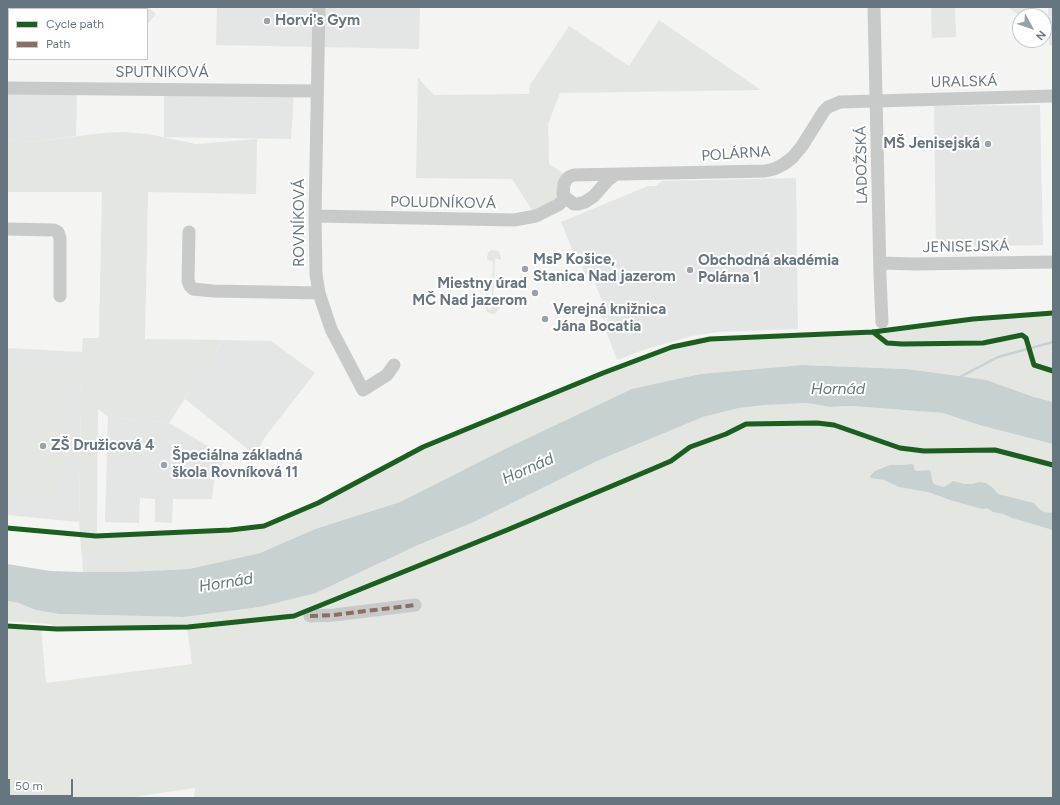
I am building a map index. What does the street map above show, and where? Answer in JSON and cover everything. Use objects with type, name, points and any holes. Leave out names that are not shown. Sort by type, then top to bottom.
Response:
[{"type":"street","name":"ROVNÍKOVÁ","points":[[319,7],[315,216],[316,274],[319,292],[331,329],[363,390],[383,377],[394,365]]},
{"type":"street","name":"LADOŽSKÁ","points":[[874,7],[882,322]]},
{"type":"street","name":"SPUTNIKOVÁ","points":[[7,88],[317,91]]},
{"type":"street","name":"URALSKÁ","points":[[876,101],[1053,96]]},
{"type":"street","name":"POLÁRNA","points":[[566,198],[563,194],[564,184],[569,176],[574,175],[765,171],[774,169],[793,157],[828,107],[840,102],[876,101]]},
{"type":"street","points":[[566,198],[574,204],[585,202],[594,196],[615,174]]},
{"type":"street","name":"POLUDNÍKOVÁ","points":[[315,216],[514,220],[536,216],[558,205],[566,198]]},
{"type":"street","points":[[7,229],[54,230],[58,232],[60,238],[60,296]]},
{"type":"street","points":[[189,232],[188,281],[193,289],[213,291],[319,292]]},
{"type":"street","name":"JENISEJSKÁ","points":[[880,263],[915,264],[1053,262]]},
{"type":"street","points":[[310,616],[334,615],[415,605]]},
{"type":"shaded area","points":[[148,7],[156,14],[148,24],[148,8],[135,8]]},
{"type":"shaded area","points":[[217,7],[420,7],[419,49],[216,45]]},
{"type":"shaded area","points":[[931,7],[955,7],[956,37],[932,38]]},
{"type":"shaded area","points":[[1008,7],[1030,7],[1012,8],[1012,10]]},
{"type":"shaded area","points":[[1053,7],[1053,46],[1052,8],[1048,8]]},
{"type":"shaded area","points":[[659,20],[761,90],[560,93],[548,124],[549,164],[569,177],[563,194],[536,216],[512,179],[416,178],[418,78],[434,95],[529,94],[530,85],[569,26],[629,66]]},
{"type":"shaded area","points":[[7,88],[77,89],[76,136],[33,142],[7,140]]},
{"type":"shaded area","points":[[164,89],[294,90],[291,139],[164,137]]},
{"type":"shaded area","name":"MŠ Jenisejská","points":[[1040,105],[1043,245],[936,247],[934,106]]},
{"type":"shaded area","points":[[122,132],[148,134],[196,144],[257,139],[256,194],[148,192],[145,339],[224,340],[169,423],[108,417],[98,409],[97,536],[230,530],[264,525],[318,503],[423,447],[646,356],[672,347],[710,339],[873,332],[973,319],[1053,313],[1053,351],[1048,352],[1042,367],[1053,371],[1053,402],[907,369],[802,365],[700,374],[632,390],[507,448],[400,502],[315,529],[260,553],[189,569],[126,572],[83,572],[79,522],[82,352],[83,338],[99,338],[102,192],[7,192],[7,140],[33,142],[102,133]]},
{"type":"shaded area","name":"Obchodná akadémia Polárna 1","points":[[796,178],[798,329],[718,332],[692,336],[643,350],[617,360],[605,328],[608,317],[603,319],[599,310],[605,308],[591,273],[585,275],[582,267],[587,264],[584,256],[576,258],[561,222],[648,186],[656,186],[662,181]]},
{"type":"shaded area","points":[[959,216],[960,240],[939,241],[939,217]]},
{"type":"shaded area","points":[[491,250],[498,251],[501,257],[501,260],[495,258],[493,304],[499,307],[499,309],[496,313],[492,314],[487,312],[485,307],[491,310],[493,262],[487,259],[488,253]]},
{"type":"shaded area","points":[[224,340],[271,341],[315,373],[265,437],[255,455],[185,399]]},
{"type":"shaded area","name":"ZŠ Družicová 4","points":[[7,348],[82,352],[79,522],[7,515]]},
{"type":"shaded area","points":[[1053,351],[1053,371],[1042,367],[1048,352]]},
{"type":"shaded area","name":"ZŠ Družicová 4","points":[[7,363],[77,373],[57,503],[7,495]]},
{"type":"shaded area","points":[[807,403],[830,407],[851,406],[943,413],[979,425],[1053,444],[1053,798],[194,798],[195,788],[127,798],[7,798],[7,626],[41,628],[46,683],[192,664],[187,627],[57,629],[51,624],[7,621],[7,601],[18,603],[36,610],[59,614],[184,617],[260,607],[316,593],[416,546],[476,521],[597,461],[703,417],[739,408]]},
{"type":"shaded area","name":"Špeciálna základná škola Rovníková 11","points":[[108,417],[169,423],[228,458],[215,473],[212,499],[173,499],[172,523],[155,522],[155,499],[140,498],[139,523],[105,522]]},
{"type":"water","name":"Hornád","points":[[802,365],[907,369],[986,380],[1053,402],[1053,444],[979,425],[943,413],[851,406],[830,407],[807,403],[739,408],[703,417],[597,461],[476,521],[416,546],[316,593],[260,607],[184,617],[59,614],[36,610],[18,603],[7,601],[7,564],[50,571],[126,572],[189,569],[260,553],[315,529],[400,502],[507,448],[632,389],[700,374]]},
{"type":"water","points":[[890,465],[914,465],[914,469],[916,471],[930,470],[933,483],[936,485],[944,487],[953,481],[965,484],[979,482],[986,483],[998,494],[1034,503],[1044,512],[1053,513],[1053,530],[993,512],[987,508],[983,509],[953,501],[928,492],[899,487],[884,480],[871,478],[870,476],[875,471]]},
{"type":"waterway","points":[[958,378],[998,357],[1053,342]]},
{"type":"marked path","points":[[310,616],[334,615],[415,605]]},
{"type":"cycle path","points":[[7,528],[96,536],[230,530],[264,526],[318,503],[423,447],[603,373],[672,347],[710,339],[873,332],[973,319],[1053,313]]},
{"type":"cycle path","points":[[873,332],[887,343],[902,344],[983,343],[1022,335],[1026,338],[1034,365],[1053,371]]},
{"type":"cycle path","points":[[7,626],[57,629],[188,627],[294,616],[507,530],[650,470],[671,461],[690,447],[726,434],[746,424],[817,423],[834,425],[900,448],[924,451],[995,450],[1053,465]]},
{"type":"place","name":"Horvi's Gym","points":[[267,21]]},
{"type":"place","name":"MŠ Jenisejská","points":[[988,144]]},
{"type":"place","name":"MsP Košice, Stanica Nad jazerom","points":[[525,269]]},
{"type":"place","name":"Obchodná akadémia Polárna 1","points":[[690,270]]},
{"type":"place","name":"Miestny úrad MČ Nad jazerom","points":[[535,293]]},
{"type":"place","name":"Verejná knižnica Jána Bocatia","points":[[545,319]]},
{"type":"place","name":"ZŠ Družicová 4","points":[[43,446]]},
{"type":"place","name":"Špeciálna základná škola Rovníková 11","points":[[164,465]]}]
